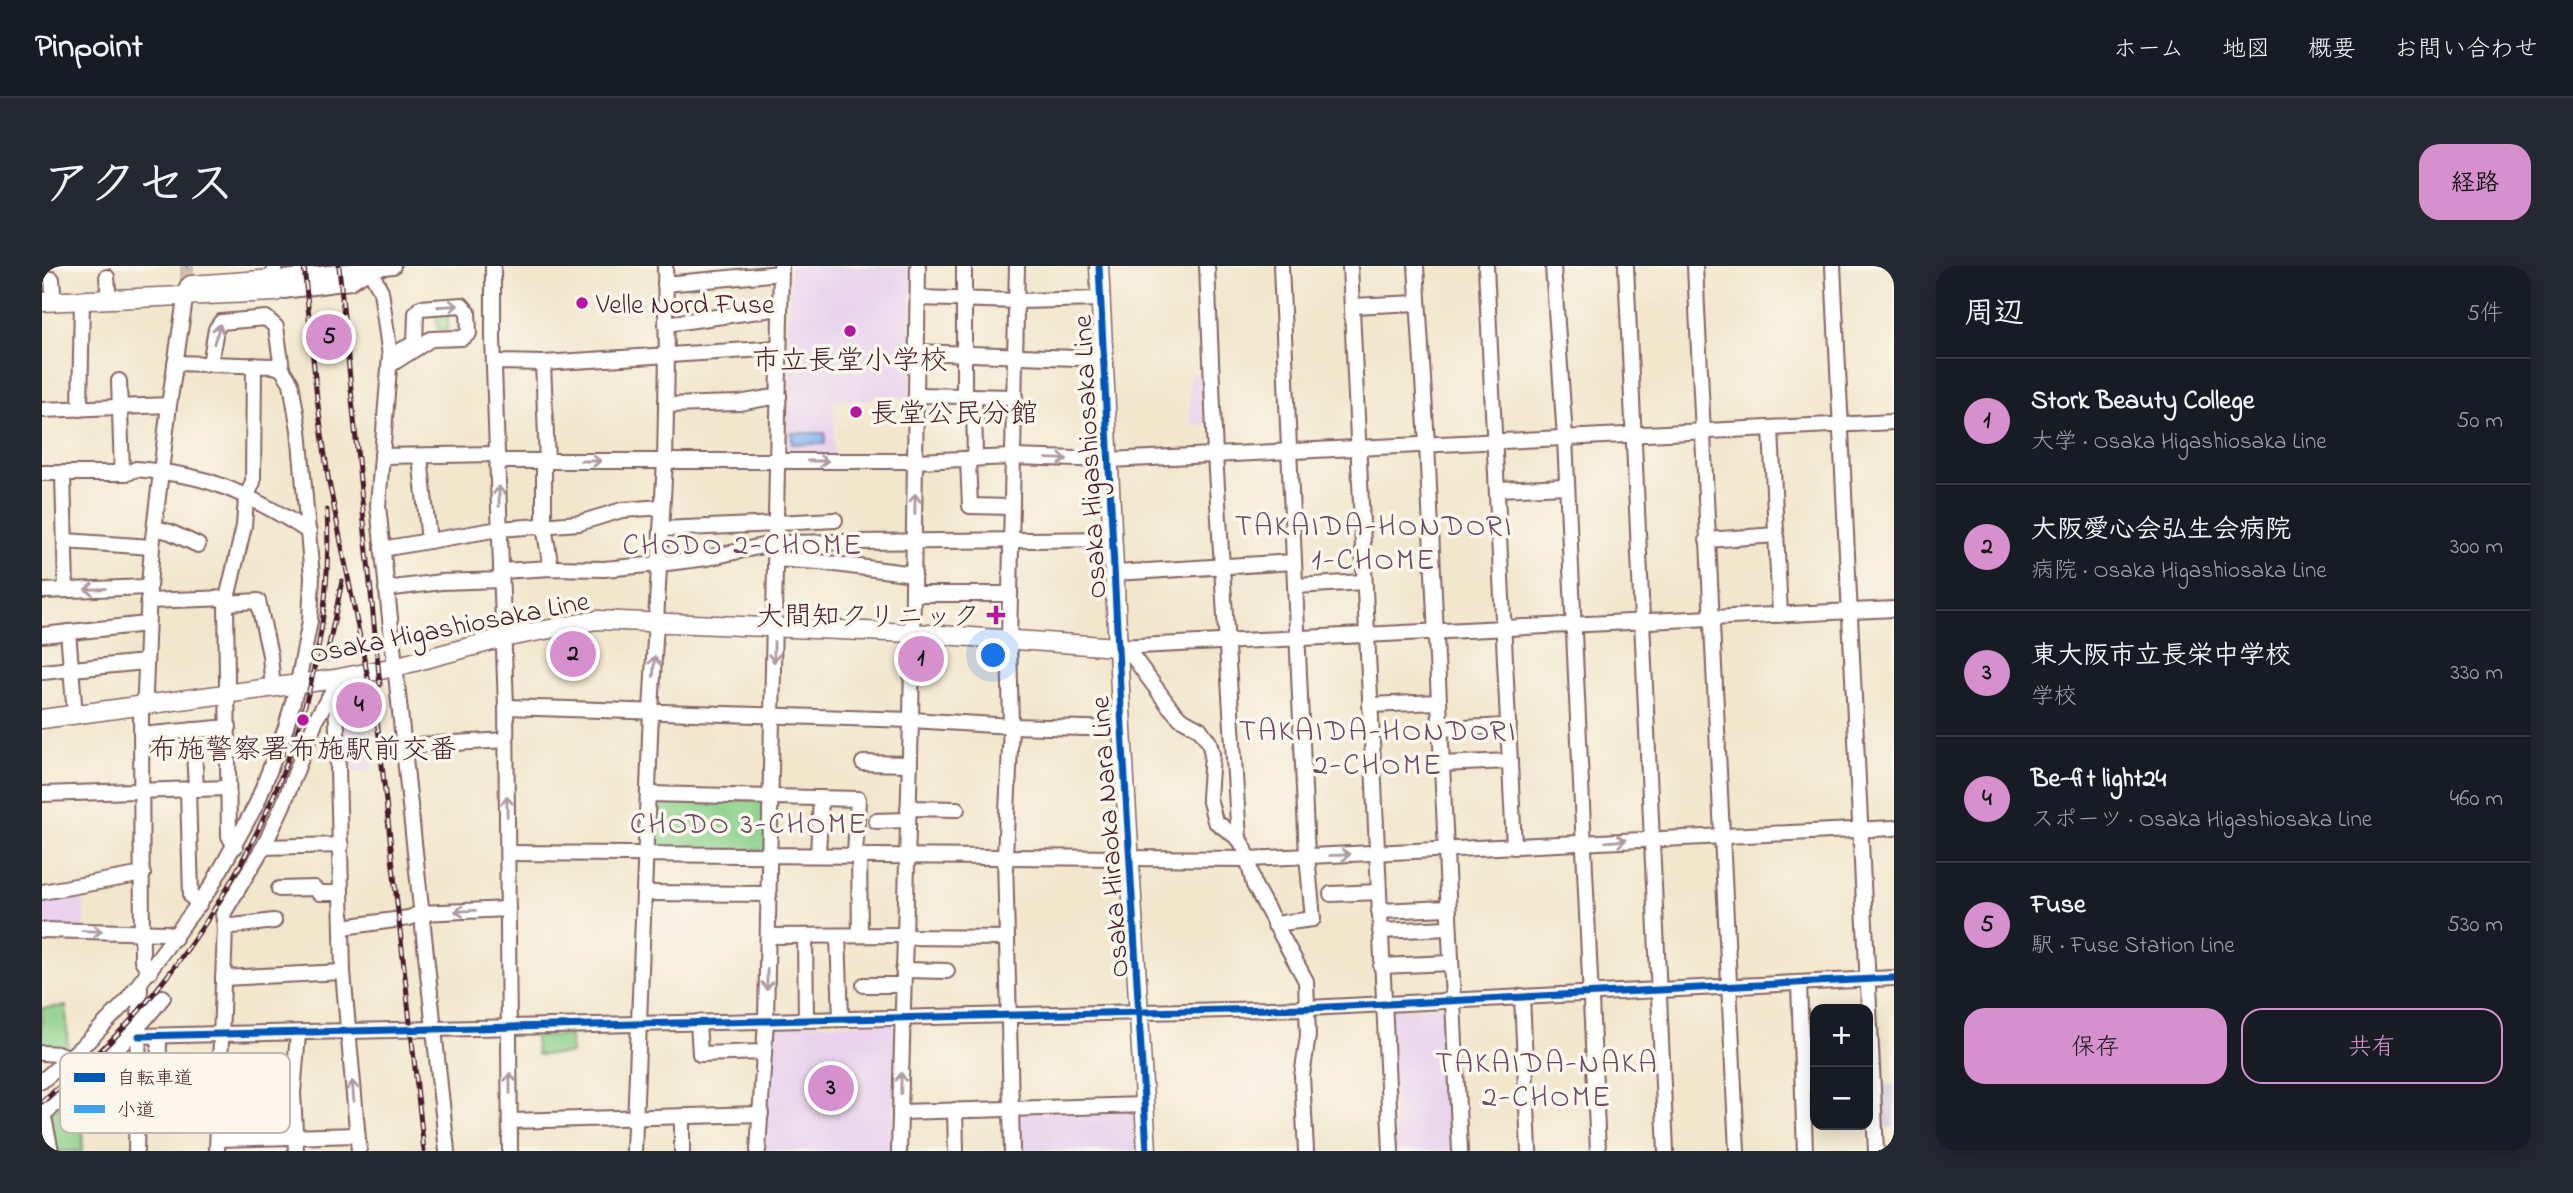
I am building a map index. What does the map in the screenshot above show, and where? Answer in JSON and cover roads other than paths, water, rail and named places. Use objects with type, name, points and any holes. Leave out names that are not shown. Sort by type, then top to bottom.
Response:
[{"type":"main road","name":"Osaka Higashiosaka Line","points":[[42,719],[143,707],[298,683],[335,682],[503,638],[597,620],[913,633],[1118,646],[1099,266]]},
{"type":"main road","points":[[47,291],[107,276],[187,290]]},
{"type":"main road","points":[[47,291],[82,300],[275,279]]},
{"type":"main road","name":"Osaka Hiraoka Nara Line","points":[[1118,646],[1147,1151]]},
{"type":"street","points":[[275,279],[350,282],[369,268],[393,266]]},
{"type":"street","points":[[493,266],[506,707],[510,1151]]},
{"type":"street","points":[[634,1151],[651,711],[665,461],[665,266]]},
{"type":"street","points":[[899,1151],[913,633],[918,266]]},
{"type":"street","points":[[964,266],[964,354],[972,460],[970,506],[1012,507]]},
{"type":"street","points":[[1012,1151],[1004,856],[1011,726],[1009,641],[1017,266]]},
{"type":"street","points":[[1208,266],[1222,568],[1239,839],[1254,885],[1306,981],[1308,1036],[1302,1076],[1306,1151]]},
{"type":"street","points":[[1274,924],[1313,919],[1307,856],[1281,266]]},
{"type":"street","points":[[1350,266],[1391,1151]]},
{"type":"street","points":[[1416,266],[1427,444],[1460,1151]]},
{"type":"street","points":[[1486,266],[1514,847]]},
{"type":"street","points":[[1553,266],[1565,438],[1598,1151]]},
{"type":"street","points":[[1626,266],[1666,1151]]},
{"type":"street","points":[[1695,266],[1737,1151]]},
{"type":"street","points":[[1833,266],[1869,1067]]},
{"type":"street","points":[[369,268],[381,291],[390,360],[378,506],[447,1151]]},
{"type":"street","points":[[665,284],[781,270],[766,1020],[758,1151]]},
{"type":"street","points":[[150,972],[142,960],[141,735],[148,594],[169,405],[187,290]]},
{"type":"street","points":[[919,298],[1018,301],[1101,299]]},
{"type":"street","points":[[80,408],[82,300]]},
{"type":"street","points":[[1352,306],[1418,303]]},
{"type":"street","points":[[462,304],[468,312],[469,332],[462,338],[431,339],[390,360],[415,343],[416,313],[420,308],[462,304]]},
{"type":"street","points":[[666,324],[780,308]]},
{"type":"street","points":[[73,1053],[107,1023],[140,986],[199,905],[234,847],[268,777],[298,683],[312,598],[309,531],[299,430],[291,383],[282,369],[276,327],[266,318],[221,322],[216,329],[210,364]]},
{"type":"street","points":[[494,362],[543,363],[779,348]]},
{"type":"street","points":[[917,352],[1104,359]]},
{"type":"street","points":[[175,363],[274,366],[282,369]]},
{"type":"street","points":[[543,363],[544,526],[551,568]]},
{"type":"street","points":[[234,847],[229,836],[227,600],[244,526],[246,498],[253,482],[254,365]]},
{"type":"street","points":[[119,381],[122,473]]},
{"type":"street","points":[[666,405],[738,403],[779,396]]},
{"type":"street","points":[[916,396],[1015,397]]},
{"type":"street","points":[[42,410],[169,405]]},
{"type":"street","points":[[382,456],[498,458],[545,462],[915,461],[1013,457],[1109,460],[1894,422]]},
{"type":"street","points":[[1771,429],[1780,615]]},
{"type":"street","points":[[420,457],[429,541]]},
{"type":"street","points":[[42,473],[122,473],[136,469],[214,483],[284,516],[309,531]]},
{"type":"street","points":[[63,473],[66,590]]},
{"type":"street","points":[[1497,489],[1566,486]]},
{"type":"street","points":[[382,549],[499,529],[579,523],[622,510],[662,507]]},
{"type":"street","points":[[661,529],[835,520]]},
{"type":"street","points":[[155,528],[198,545]]},
{"type":"street","points":[[1707,540],[1776,535]]},
{"type":"street","points":[[386,589],[551,568],[604,569],[659,564],[707,558],[776,543],[1114,539]]},
{"type":"street","points":[[65,541],[152,547]]},
{"type":"street","points":[[775,559],[914,574]]},
{"type":"street","points":[[1115,572],[1294,562]]},
{"type":"street","points":[[1295,586],[1364,582]]},
{"type":"street","points":[[42,590],[258,601],[270,654],[272,679]]},
{"type":"street","points":[[913,594],[1010,594]]},
{"type":"street","points":[[1118,646],[1894,610]]},
{"type":"street","points":[[42,635],[147,624]]},
{"type":"street","points":[[68,632],[75,715]]},
{"type":"street","points":[[1118,646],[1131,654],[1180,718],[1199,729],[1209,742],[1212,754],[1209,798],[1215,821],[1239,839]]},
{"type":"street","points":[[42,672],[145,662]]},
{"type":"street","points":[[335,682],[343,972],[359,1151]]},
{"type":"street","points":[[220,1053],[225,927],[223,914],[264,847],[284,805],[317,717],[335,682]]},
{"type":"street","points":[[1370,705],[1438,702]]},
{"type":"street","points":[[506,707],[1122,729]]},
{"type":"street","points":[[1439,729],[1509,726]]},
{"type":"street","points":[[141,735],[229,727]]},
{"type":"street","points":[[194,730],[191,897],[199,905]]},
{"type":"street","points":[[402,746],[506,740]]},
{"type":"street","points":[[1441,764],[1510,761]]},
{"type":"street","points":[[863,763],[909,764]]},
{"type":"street","points":[[42,794],[229,788]]},
{"type":"street","points":[[649,794],[858,799],[860,935]]},
{"type":"street","points":[[818,854],[821,798]]},
{"type":"street","points":[[876,821],[957,808]]},
{"type":"street","points":[[508,853],[1247,859],[1894,828]]},
{"type":"street","points":[[264,847],[341,845]]},
{"type":"street","points":[[42,891],[143,874]]},
{"type":"street","points":[[279,889],[314,888],[319,893],[341,893]]},
{"type":"street","points":[[1331,894],[1379,892]]},
{"type":"street","points":[[645,893],[769,894]]},
{"type":"street","points":[[1379,911],[1448,908]]},
{"type":"street","points":[[343,927],[409,918],[421,913],[508,909]]},
{"type":"street","points":[[225,927],[274,921]]},
{"type":"street","points":[[1380,931],[1448,928]]},
{"type":"street","points":[[42,930],[167,933],[175,938]]},
{"type":"street","points":[[768,936],[1007,938]]},
{"type":"street","points":[[805,936],[806,1019]]},
{"type":"street","points":[[838,936],[841,1018]]},
{"type":"street","points":[[1381,967],[1450,963]]},
{"type":"street","points":[[864,985],[947,971]]},
{"type":"street","points":[[223,978],[343,972]]},
{"type":"street","points":[[139,1031],[159,1035],[298,1034],[1308,1007],[1894,978]]},
{"type":"street","points":[[1799,984],[1809,1078],[1810,1118],[1805,1151]]},
{"type":"street","points":[[139,1053],[140,986]]},
{"type":"street","points":[[1521,996],[1530,1151]]},
{"type":"street","points":[[114,1053],[139,1031],[163,997]]},
{"type":"street","points":[[698,1022],[700,1054],[764,1052]]},
{"type":"street","points":[[295,1144],[293,1093],[298,1034]]},
{"type":"street","points":[[159,1035],[159,1053]]},
{"type":"street","points":[[42,1053],[60,1054]]},
{"type":"street","points":[[42,1081],[60,1064]]},
{"type":"street","points":[[51,1151],[43,1111],[60,1098]]},
{"type":"street","points":[[900,1112],[1145,1105]]},
{"type":"street","points":[[955,1110],[956,1151]]},
{"type":"street","points":[[510,1121],[761,1114]]},
{"type":"street","points":[[682,1116],[682,1151]]},
{"type":"street","points":[[1873,1130],[1876,1151]]},
{"type":"street","points":[[136,1151],[137,1133]]},
{"type":"street","points":[[218,1145],[295,1144],[358,1135]]},
{"type":"water","points":[[792,433],[825,433],[825,444],[792,444]]},
{"type":"tunnel","points":[[187,266],[187,285]]},
{"type":"railway","points":[[304,266],[328,477],[378,728],[424,1151]]},
{"type":"railway","points":[[339,266],[380,685]]},
{"type":"railway","points":[[98,1053],[132,1019],[176,965],[215,907],[250,846],[279,782],[302,717],[318,649],[326,580],[327,510]]},
{"type":"railway","points":[[326,660],[342,581]]},
{"type":"railway","points":[[42,1102],[60,1086]]},
{"type":"place","name":"Velle Nord Fuse","points":[[582,303]]},
{"type":"place","name":"市立長堂小学校","points":[[850,331]]},
{"type":"place","name":"Fuse","points":[[329,337]]},
{"type":"place","name":"長堂公民分館","points":[[856,412]]},
{"type":"place","name":"大間知クリニック","points":[[996,615]]},
{"type":"place","name":"大阪愛心会弘生会病院","points":[[573,654]]},
{"type":"place","name":"Stork Beauty College","points":[[921,659]]},
{"type":"place","name":"Be-fit light24","points":[[359,705]]},
{"type":"place","name":"布施警察署布施駅前交番","points":[[303,720]]},
{"type":"place","name":"東大阪市立長栄中学校","points":[[831,1088]]},
{"type":"district","name":"TAKAIDA-HONDORI 1-CHOME","points":[[1374,542]]},
{"type":"district","name":"CHODO 2-CHOME","points":[[743,544]]},
{"type":"district","name":"TAKAIDA-HONDORI 2-CHOME","points":[[1378,747]]},
{"type":"district","name":"CHODO 3-CHOME","points":[[749,823]]},
{"type":"district","name":"TAKAIDA-NAKA 2-CHOME","points":[[1547,1079]]}]
